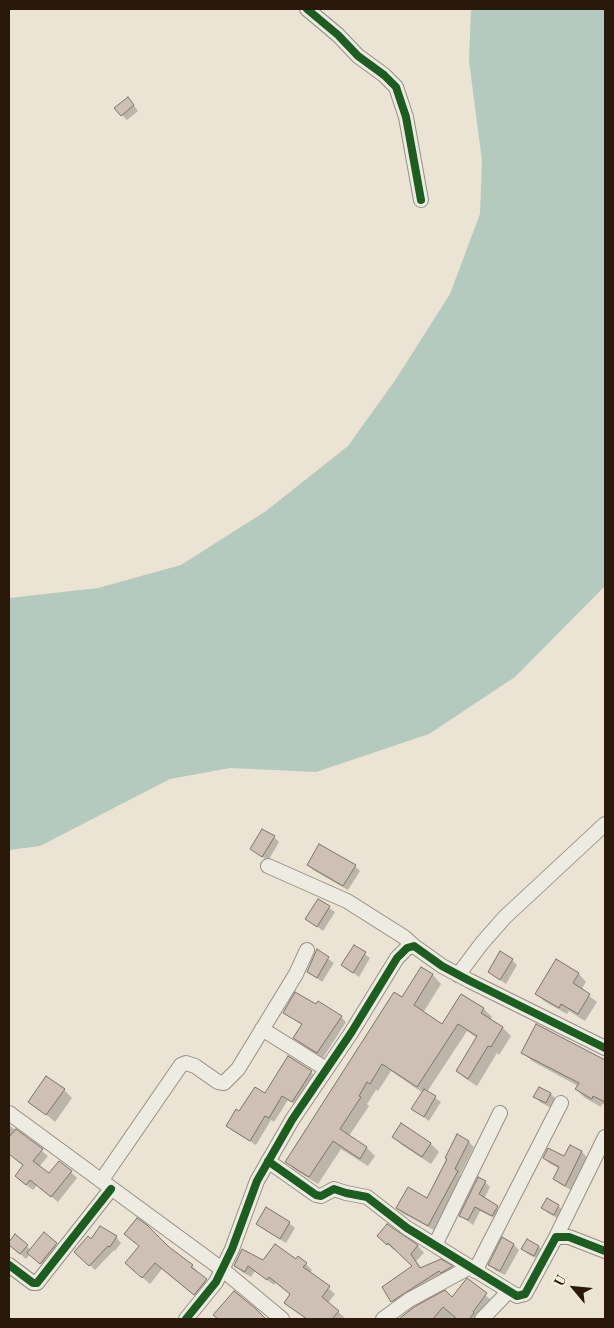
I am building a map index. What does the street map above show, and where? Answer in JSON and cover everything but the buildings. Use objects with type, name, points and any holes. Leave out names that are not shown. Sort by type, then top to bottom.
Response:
[{"type":"street","points":[[307,9],[338,35],[358,56],[384,75],[396,87],[406,117],[421,200]]},
{"type":"street","points":[[458,974],[505,917],[605,824]]},
{"type":"street","points":[[268,866],[347,901],[404,937],[442,966],[605,1048]]},
{"type":"street","points":[[186,1319],[208,1293],[222,1270],[252,1195],[268,1161],[299,1108],[397,958],[403,951],[414,946]]},
{"type":"street","points":[[9,1265],[32,1283],[37,1283],[106,1185],[181,1065],[186,1063],[195,1066],[218,1082],[224,1083],[238,1069],[296,974],[308,950]]},
{"type":"street","points":[[262,1029],[326,1069]]},
{"type":"street","points":[[385,1319],[409,1300],[472,1269],[561,1104]]},
{"type":"street","points":[[9,1113],[222,1270],[282,1319]]},
{"type":"street","points":[[435,1245],[500,1113]]},
{"type":"street","points":[[268,1161],[316,1195],[321,1196],[334,1189],[367,1197],[407,1228],[517,1296],[525,1294],[556,1237],[605,1137]]},
{"type":"street","points":[[556,1237],[569,1237],[605,1251]]},
{"type":"street","points":[[482,1319],[509,1292]]},
{"type":"shaded area","points":[[471,9],[605,9],[605,586],[515,677],[429,734],[316,772],[230,768],[170,779],[40,846],[9,850],[9,598],[98,588],[181,565],[266,511],[348,446],[396,379],[450,294],[480,214],[482,161],[469,61]]},
{"type":"cycle path","points":[[307,9],[338,35],[358,56],[384,75],[396,87],[406,117],[421,200]]},
{"type":"cycle path","points":[[186,1319],[216,1282],[232,1249],[257,1181],[292,1120],[351,1033],[397,958],[407,948],[414,946],[442,966],[470,981],[605,1048]]},
{"type":"cycle path","points":[[268,1161],[316,1195],[321,1196],[334,1189],[367,1197],[407,1228],[517,1296],[525,1294],[556,1237],[569,1237],[605,1251]]},
{"type":"cycle path","points":[[9,1265],[33,1283],[37,1283],[111,1189]]}]
